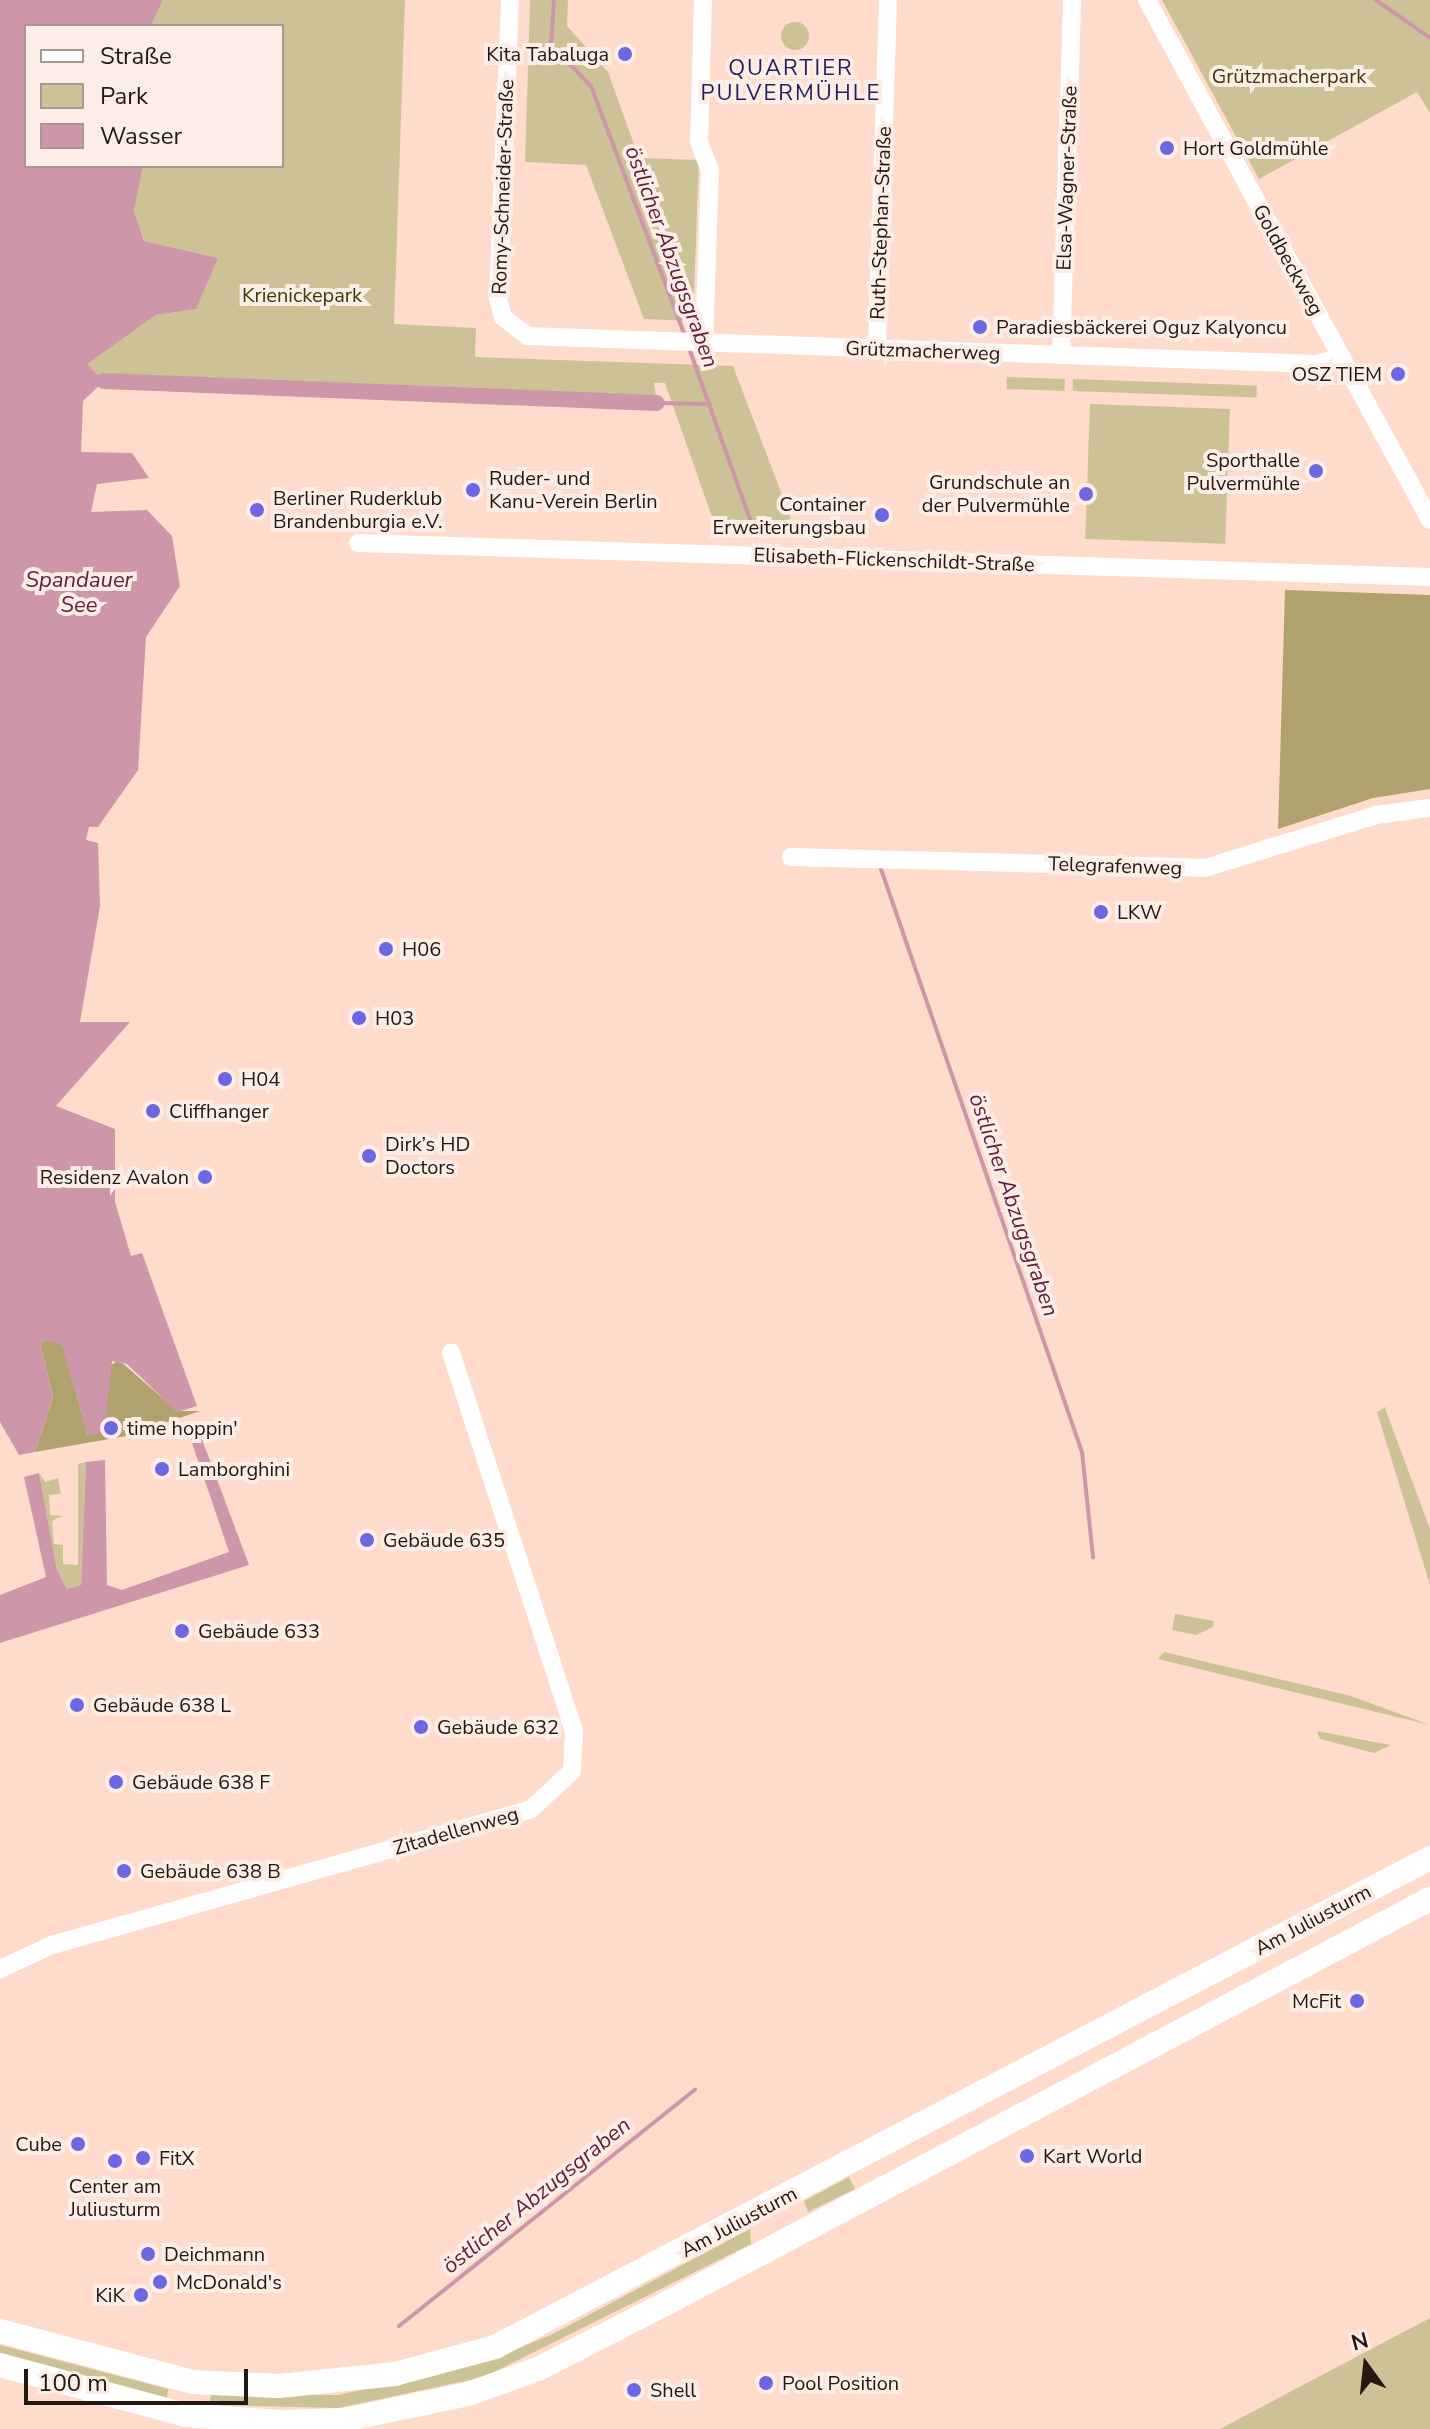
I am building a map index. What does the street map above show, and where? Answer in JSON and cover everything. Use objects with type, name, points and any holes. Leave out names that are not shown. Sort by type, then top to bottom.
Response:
[{"type":"main road","name":"Am Juliusturm","points":[[0,2331],[193,2382],[279,2386],[395,2374],[495,2347],[1430,1858]]},
{"type":"main road","name":"Am Juliusturm","points":[[0,2365],[185,2415],[281,2422],[344,2420],[468,2394],[538,2369],[671,2301],[1430,1899]]},
{"type":"street","name":"Romy-Schneider-Straße","points":[[508,322],[498,298],[510,0]]},
{"type":"street","points":[[698,343],[710,170],[699,142],[703,0]]},
{"type":"street","name":"Ruth-Stephan-Straße","points":[[877,349],[888,0]]},
{"type":"street","name":"Elsa-Wagner-Straße","points":[[1061,355],[1072,0]]},
{"type":"street","name":"Goldbeckweg","points":[[1147,0],[1430,520]]},
{"type":"street","name":"Grützmacherweg","points":[[508,322],[539,338],[1317,364],[1341,357]]},
{"type":"street","name":"Elisabeth-Flickenschildt-Straße","points":[[358,543],[1430,577]]},
{"type":"street","name":"Telegrafenweg","points":[[791,857],[1205,868],[1376,815],[1430,808]]},
{"type":"street","name":"Zitadellenweg","points":[[0,1969],[52,1945],[530,1810],[572,1771],[574,1731],[451,1352]]},
{"type":"green space","name":"Krienickepark","points":[[163,0],[405,0],[394,324],[476,328],[475,357],[733,366],[798,537],[718,534],[665,383],[654,383],[657,403],[104,381],[86,364],[156,315],[196,309],[217,258],[144,241],[134,211],[143,168],[284,168],[284,24],[152,24]]},
{"type":"green space","points":[[530,0],[568,0],[567,26],[608,72],[639,158],[699,160],[693,321],[644,319],[586,165],[525,162]]},
{"type":"green space","name":"Grützmacherpark","points":[[1162,0],[1430,0],[1430,113],[1417,92],[1259,179]]},
{"type":"green space","points":[[795,22],[805,26],[809,36],[805,46],[795,50],[785,46],[781,36],[785,26]]},
{"type":"green space","points":[[1007,377],[1065,379],[1065,391],[1007,389]]},
{"type":"green space","points":[[1073,379],[1257,385],[1256,397],[1073,391]]},
{"type":"green space","points":[[1090,404],[1230,409],[1225,544],[1085,539]]},
{"type":"green space","points":[[1391,1404],[1385,1408],[1430,1529],[1430,1585],[1377,1412]]},
{"type":"green space","points":[[86,1462],[81,1585],[67,1589],[57,1570],[39,1473],[45,1482],[58,1478],[61,1494],[49,1495],[50,1515],[62,1516],[52,1521],[54,1544],[63,1545],[63,1564],[78,1565],[78,1464]]},
{"type":"green space","points":[[1175,1614],[1214,1621],[1213,1627],[1196,1635],[1172,1630]]},
{"type":"green space","points":[[1164,1652],[1351,1696],[1430,1725],[1158,1659]]},
{"type":"green space","points":[[1317,1731],[1391,1745],[1374,1753],[1320,1739]]},
{"type":"green space","points":[[849,2177],[855,2189],[808,2212],[804,2201]]},
{"type":"green space","points":[[750,2229],[751,2244],[484,2377],[338,2408],[209,2405],[211,2395],[338,2395],[479,2364],[551,2335]]},
{"type":"green space","points":[[1430,2318],[1430,2429],[1220,2429]]},
{"type":"green space","points":[[0,2345],[168,2389],[167,2399],[0,2354]]},
{"type":"shaded area","points":[[1285,590],[1430,595],[1430,789],[1373,798],[1278,829]]},
{"type":"shaded area","points":[[45,1340],[62,1344],[88,1435],[108,1367],[119,1360],[177,1411],[200,1411],[126,1436],[35,1452],[53,1397],[40,1343]]},
{"type":"water","name":"Spandauer See","points":[[0,0],[163,0],[152,24],[24,24],[24,168],[143,168],[134,211],[144,241],[218,258],[196,309],[156,315],[87,364],[104,381],[83,401],[81,452],[132,453],[149,478],[97,484],[91,512],[147,510],[172,536],[180,586],[146,637],[138,770],[98,827],[89,827],[86,840],[98,843],[100,906],[80,1022],[130,1022],[56,1106],[115,1129],[115,1202],[131,1256],[142,1253],[197,1406],[177,1412],[127,1364],[112,1361],[104,1433],[88,1435],[62,1345],[45,1340],[40,1343],[53,1397],[35,1452],[19,1455],[0,1422]]},
{"type":"water","points":[[200,1434],[249,1565],[0,1643],[0,1595],[46,1577],[24,1477],[39,1473],[57,1570],[67,1589],[81,1585],[86,1462],[105,1460],[107,1585],[122,1590],[229,1552],[190,1437]]},
{"type":"waterway","name":"östlicher Abzugsgraben","points":[[554,0],[551,45],[591,86],[685,336]]},
{"type":"waterway","points":[[1376,0],[1430,38]]},
{"type":"waterway","name":"östlicher Abzugsgraben","points":[[689,348],[756,536]]},
{"type":"waterway","points":[[104,381],[657,403]]},
{"type":"waterway","points":[[657,403],[710,404]]},
{"type":"waterway","name":"östlicher Abzugsgraben","points":[[881,869],[1082,1452],[1093,1557]]},
{"type":"waterway","name":"östlicher Abzugsgraben","points":[[399,2326],[695,2090]]},
{"type":"place","name":"Kita Tabaluga","points":[[625,54]]},
{"type":"place","name":"Hort Goldmühle","points":[[1167,148]]},
{"type":"place","name":"Paradiesbäckerei Oguz Kalyoncu","points":[[980,327]]},
{"type":"place","name":"OSZ TIEM","points":[[1398,374]]},
{"type":"place","name":"Sporthalle Pulvermühle","points":[[1316,471]]},
{"type":"place","name":"Ruder- und Kanu-Verein Berlin","points":[[473,490]]},
{"type":"place","name":"Grundschule an der Pulvermühle","points":[[1086,494]]},
{"type":"place","name":"Berliner Ruderklub Brandenburgia e.V.","points":[[257,510]]},
{"type":"place","name":"Container Erweiterungsbau","points":[[882,515]]},
{"type":"place","name":"LKW","points":[[1101,912]]},
{"type":"place","name":"H06","points":[[386,949]]},
{"type":"place","name":"H03","points":[[359,1018]]},
{"type":"place","name":"H04","points":[[225,1079]]},
{"type":"place","name":"Cliffhanger","points":[[153,1111]]},
{"type":"place","name":"Dirk’s HD Doctors","points":[[369,1156]]},
{"type":"place","name":"Residenz Avalon","points":[[205,1177]]},
{"type":"place","name":"time hoppin'","points":[[111,1428]]},
{"type":"place","name":"Lamborghini","points":[[162,1469]]},
{"type":"place","name":"Gebäude 635","points":[[367,1540]]},
{"type":"place","name":"Gebäude 633","points":[[182,1631]]},
{"type":"place","name":"Gebäude 638 L","points":[[77,1705]]},
{"type":"place","name":"Gebäude 632","points":[[421,1727]]},
{"type":"place","name":"Gebäude 638 F","points":[[116,1782]]},
{"type":"place","name":"Gebäude 638 B","points":[[124,1871]]},
{"type":"place","name":"McFit","points":[[1357,2001]]},
{"type":"place","name":"Cube","points":[[78,2144]]},
{"type":"place","name":"Kart World","points":[[1027,2156]]},
{"type":"place","name":"FitX","points":[[143,2158]]},
{"type":"place","name":"Center am Juliusturm","points":[[115,2161]]},
{"type":"place","name":"Deichmann","points":[[148,2254]]},
{"type":"place","name":"McDonald's","points":[[160,2282]]},
{"type":"place","name":"KiK","points":[[141,2295]]},
{"type":"place","name":"Pool Position","points":[[766,2383]]},
{"type":"place","name":"Shell","points":[[634,2390]]},
{"type":"district","name":"QUARTIER PULVERMÜHLE","points":[[791,80]]}]
